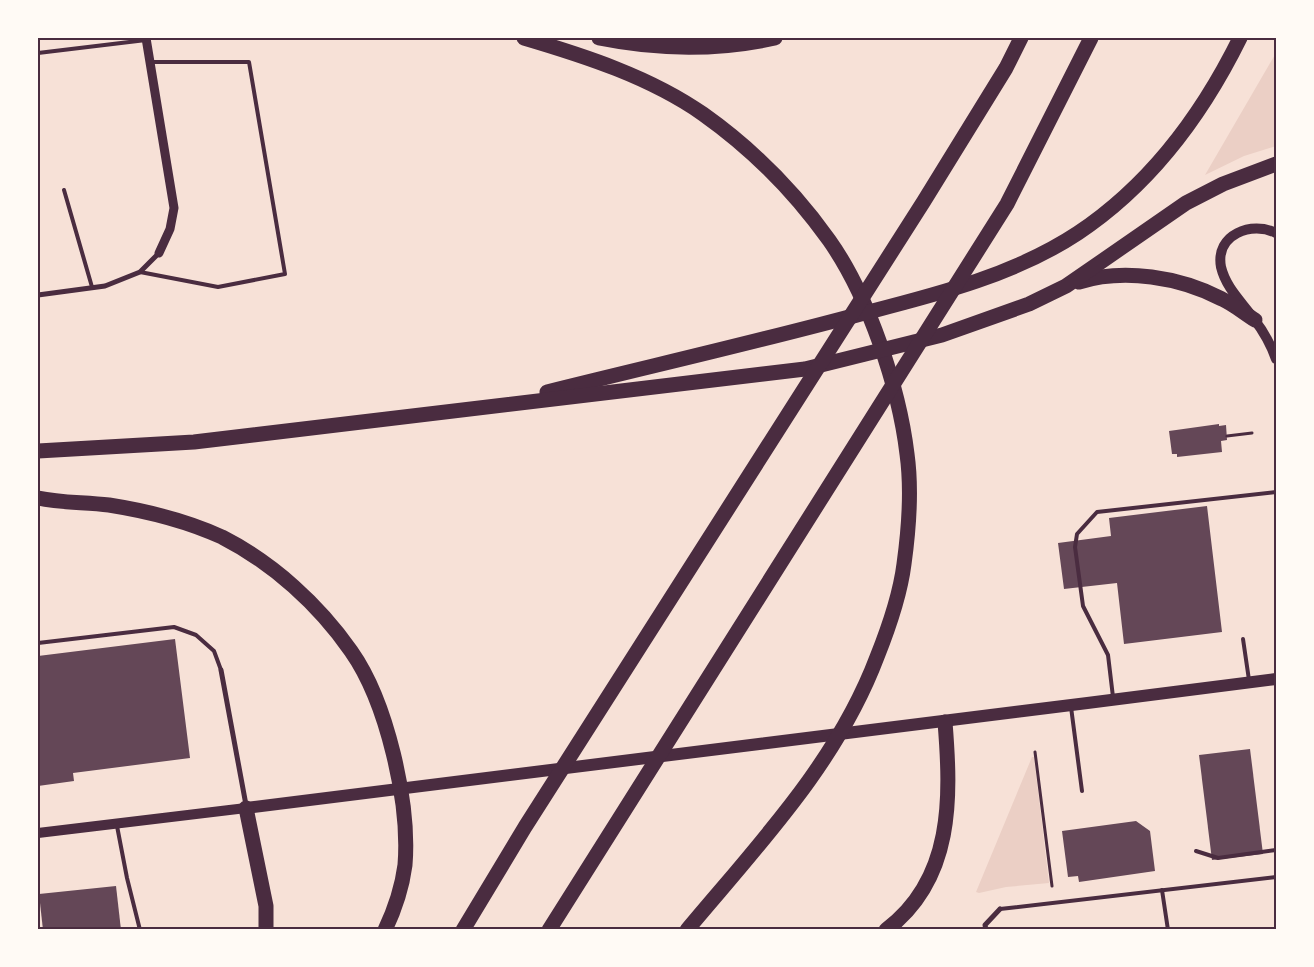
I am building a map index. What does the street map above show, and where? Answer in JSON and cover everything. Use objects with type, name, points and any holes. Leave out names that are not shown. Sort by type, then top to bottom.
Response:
[{"type":"highway","points":[[524,38],[575,53],[622,72],[662,91],[701,113],[732,137],[792,192],[830,242],[869,316],[896,398],[908,455],[909,505],[904,565],[892,617],[876,660],[855,706],[826,758],[785,814],[687,930]]},
{"type":"highway","points":[[599,38],[636,46],[709,48],[775,38]]},
{"type":"highway","points":[[463,930],[524,827],[600,712],[924,201],[1006,68],[1022,38]]},
{"type":"highway","points":[[550,930],[693,700],[1007,204],[1091,38]]},
{"type":"highway","points":[[485,407],[808,328],[926,297],[1035,258],[1078,233],[1113,206],[1171,150],[1215,86],[1240,38]]},
{"type":"highway","points":[[1066,286],[1186,203],[1222,184],[1276,164]]},
{"type":"highway","points":[[38,451],[194,442],[805,369],[942,335],[991,320],[1066,286],[1096,277],[1118,276],[1168,280],[1198,288],[1222,299],[1255,320]]},
{"type":"highway","points":[[38,498],[109,506],[172,519],[222,538],[281,575],[330,623],[352,652],[376,699],[388,735],[402,796],[405,864],[398,896],[385,930]]},
{"type":"highway","points":[[886,930],[900,919],[916,900],[927,883],[937,857],[946,822],[950,786],[945,722]]},
{"type":"highway","points":[[246,808],[266,906],[266,930]]},
{"type":"main road","points":[[1276,233],[1267,228],[1247,228],[1232,236],[1224,247],[1221,264],[1223,275],[1231,291],[1269,340],[1276,360]]},
{"type":"main road","points":[[38,833],[812,737],[1071,707],[1276,679]]},
{"type":"street","points":[[38,294],[105,286],[140,272],[160,253],[170,229],[174,208],[146,38]]},
{"type":"street","points":[[221,670],[246,808]]},
{"type":"street","points":[[986,930],[985,925],[1000,909]]},
{"type":"lane","points":[[38,53],[146,38]]},
{"type":"lane","points":[[140,272],[218,287],[285,274],[249,62],[150,62]]},
{"type":"lane","points":[[64,190],[92,287]]},
{"type":"lane","points":[[1113,701],[1108,655],[1083,606],[1074,547],[1077,534],[1097,512],[1276,492]]},
{"type":"lane","points":[[38,643],[174,627],[196,635],[214,651],[221,670]]},
{"type":"lane","points":[[1243,640],[1249,682]]},
{"type":"lane","points":[[1071,707],[1082,791]]},
{"type":"lane","points":[[116,824],[126,878],[140,930]]},
{"type":"lane","points":[[1196,851],[1218,858],[1276,850]]},
{"type":"lane","points":[[1000,909],[1276,877]]},
{"type":"lane","points":[[1162,890],[1168,930]]},
{"type":"path","points":[[1227,436],[1252,433]]},
{"type":"path","points":[[1036,752],[1052,886]]},
{"type":"shaded area","points":[[1276,53],[1276,146],[1244,156],[1205,175]]},
{"type":"shaded area","points":[[1032,757],[1034,757],[1049,883],[976,892]]},
{"type":"building","points":[[1219,424],[1219,426],[1226,425],[1227,440],[1221,441],[1222,452],[1177,457],[1177,454],[1172,454],[1169,431]]},
{"type":"building","points":[[1207,506],[1222,632],[1124,644],[1117,583],[1064,589],[1058,543],[1111,536],[1109,518]]},
{"type":"building","points":[[175,639],[190,758],[73,773],[74,781],[38,786],[38,656]]},
{"type":"building","points":[[1250,749],[1263,854],[1212,860],[1199,755]]},
{"type":"building","points":[[1136,821],[1150,831],[1155,871],[1079,882],[1078,876],[1068,877],[1062,831]]},
{"type":"building","points":[[116,886],[121,930],[43,930],[39,894]]}]
